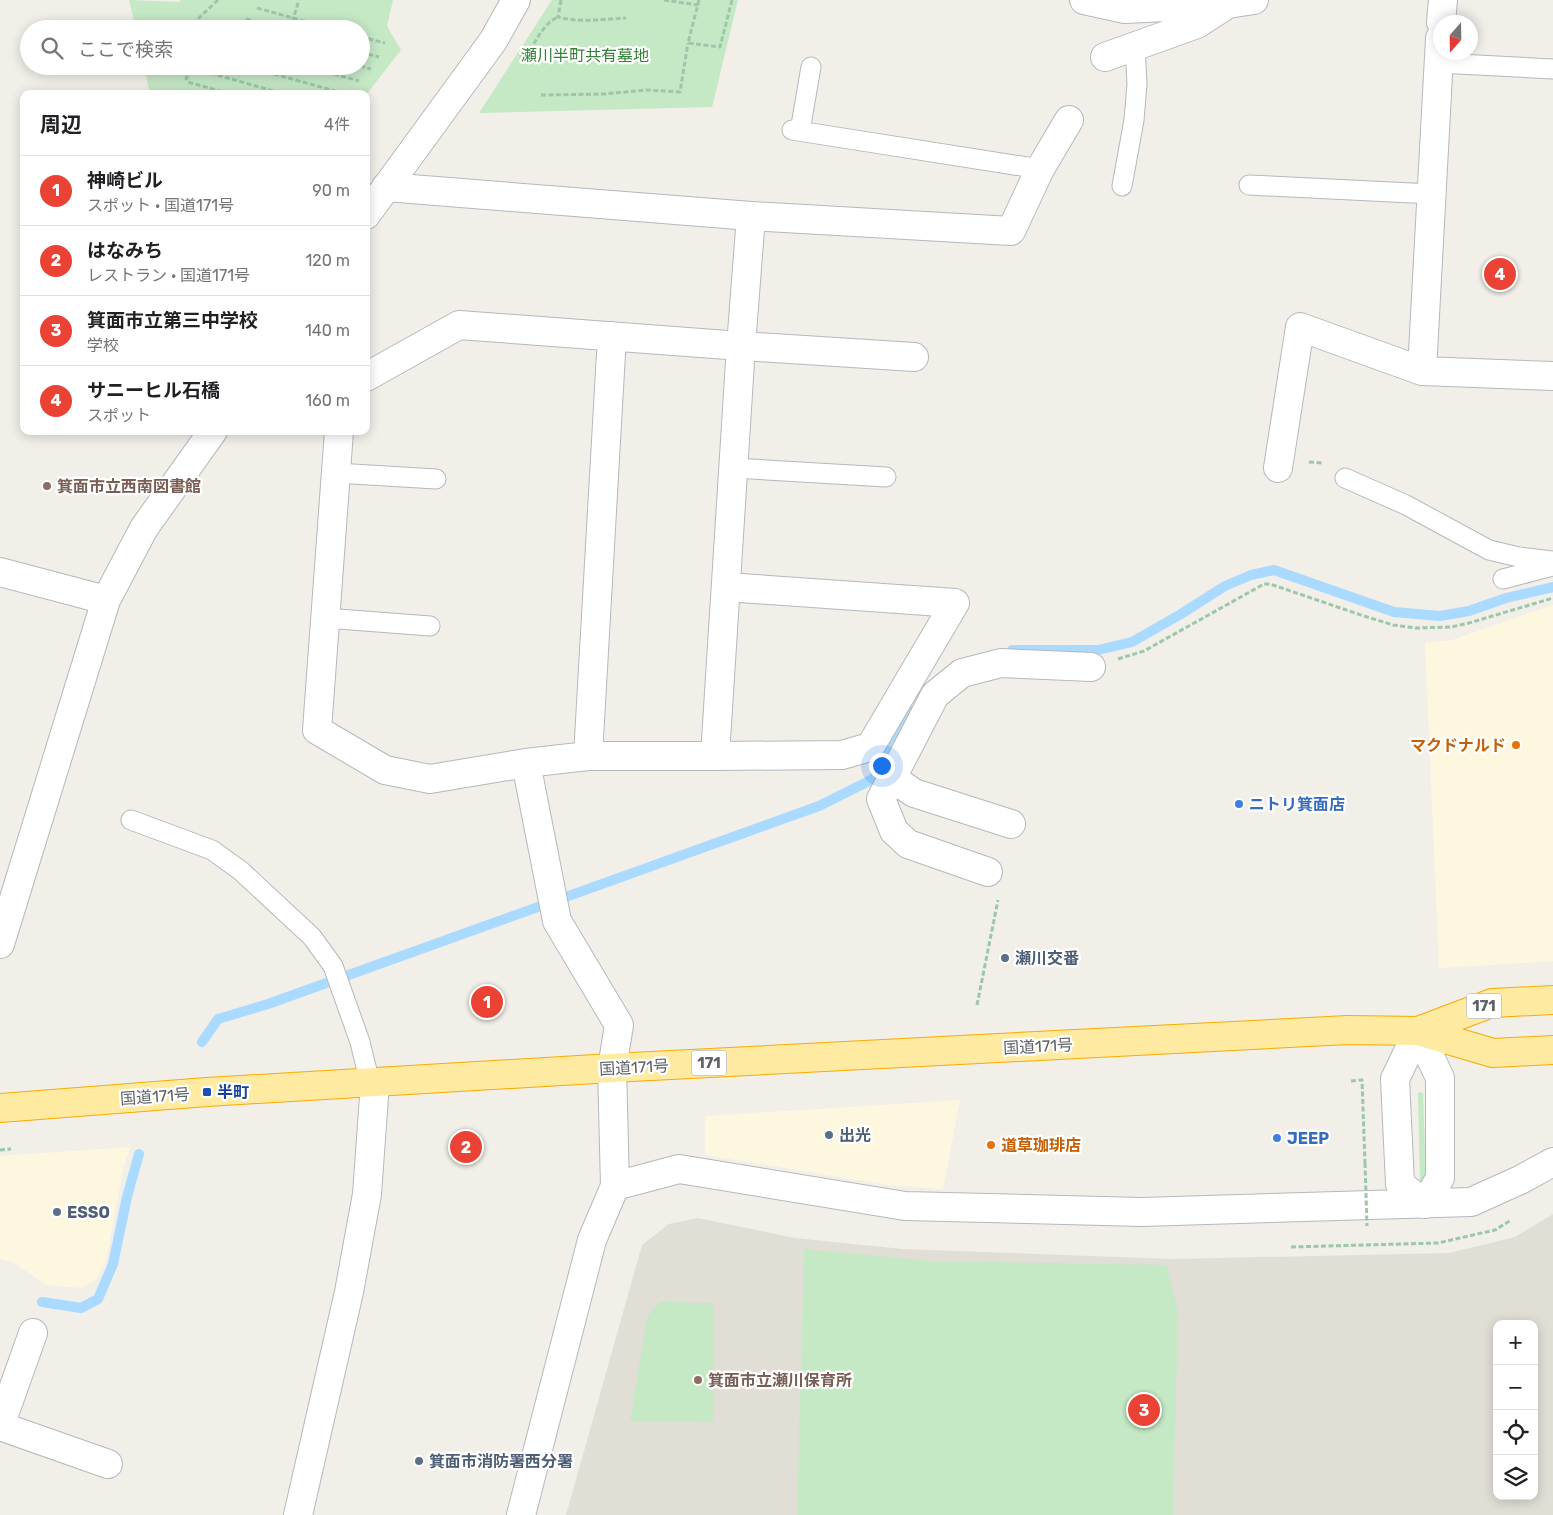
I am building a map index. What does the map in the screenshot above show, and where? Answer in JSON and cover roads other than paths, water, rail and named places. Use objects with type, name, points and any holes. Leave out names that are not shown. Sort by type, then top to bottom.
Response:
[{"type":"highway","name":"国道171号","points":[[1418,1031],[1492,1003],[1553,1000]]},
{"type":"highway","name":"国道171号","points":[[0,1108],[207,1092],[612,1068],[1348,1030],[1418,1031],[1493,1053],[1553,1050]]},
{"type":"street","points":[[370,209],[493,42],[516,0]]},
{"type":"street","points":[[1084,0],[1126,10],[1241,2]]},
{"type":"street","points":[[1442,15],[1443,0]]},
{"type":"street","points":[[1105,57],[1197,24],[1241,2]]},
{"type":"street","points":[[1422,371],[1439,60]]},
{"type":"street","points":[[386,187],[751,216],[1011,231],[1040,169],[1069,120]]},
{"type":"street","points":[[716,756],[741,346],[751,216]]},
{"type":"street","points":[[370,374],[459,325],[914,357]]},
{"type":"street","points":[[1278,468],[1300,326],[1422,371],[1553,376]]},
{"type":"street","points":[[588,756],[612,336]]},
{"type":"street","points":[[0,944],[106,600],[144,528],[210,435]]},
{"type":"street","points":[[340,435],[317,730],[385,770],[430,779],[526,763],[588,756],[842,755],[887,758],[914,792],[1011,824]]},
{"type":"street","points":[[0,572],[106,600]]},
{"type":"street","points":[[726,587],[955,603],[887,758],[881,799],[894,830],[908,844],[988,872]]},
{"type":"street","points":[[887,758],[935,695],[962,674],[1001,663],[1091,667]]},
{"type":"street","points":[[521,1515],[592,1240],[615,1186],[612,1068],[619,1025],[557,921],[526,763]]},
{"type":"street","points":[[1418,1031],[1394,1079],[1400,1184],[1425,1204]]},
{"type":"street","points":[[1418,1031],[1440,1078],[1440,1178],[1425,1204]]},
{"type":"street","points":[[298,1515],[348,1292],[367,1194],[372,1083]]},
{"type":"street","points":[[615,1186],[679,1169],[905,1206],[1142,1212],[1471,1202],[1520,1180],[1553,1162]]},
{"type":"street","points":[[33,1333],[0,1426],[108,1464]]},
{"type":"lane","points":[[1122,186],[1134,120],[1137,84],[1135,46]]},
{"type":"lane","points":[[1478,57],[1553,69]]},
{"type":"lane","points":[[811,67],[796,130],[1040,169]]},
{"type":"lane","points":[[1249,185],[1432,194]]},
{"type":"lane","points":[[734,468],[886,477]]},
{"type":"lane","points":[[336,473],[436,479]]},
{"type":"lane","points":[[1345,478],[1406,505],[1489,550],[1519,557],[1553,561]]},
{"type":"lane","points":[[1503,579],[1553,566]]},
{"type":"lane","points":[[325,618],[430,626]]},
{"type":"lane","points":[[131,820],[212,850],[234,866],[312,937],[333,966],[360,1042],[372,1083]]},
{"type":"waterway","points":[[1012,650],[1098,650],[1132,642],[1225,586],[1251,575],[1274,570],[1394,612],[1440,616],[1469,611],[1506,598],[1553,587]]},
{"type":"waterway","points":[[202,1042],[218,1019],[268,1004],[819,806],[873,779],[912,711]]},
{"type":"waterway","points":[[42,1302],[81,1308],[98,1299],[113,1264],[127,1197],[139,1154]]},
{"type":"place","name":"サニーヒル石橋","points":[[1500,274]]},
{"type":"place","name":"箕面市立西南図書館","points":[[47,486]]},
{"type":"place","name":"マクドナルド","points":[[1516,745]]},
{"type":"place","name":"ニトリ箕面店","points":[[1239,804]]},
{"type":"place","name":"瀬川交番","points":[[1005,958]]},
{"type":"place","name":"神崎ビル","points":[[487,1002]]},
{"type":"place","name":"半町","points":[[207,1092]]},
{"type":"place","name":"出光","points":[[829,1135]]},
{"type":"place","name":"JEEP","points":[[1277,1138]]},
{"type":"place","name":"道草珈琲店","points":[[991,1145]]},
{"type":"place","name":"はなみち","points":[[466,1147]]},
{"type":"place","name":"ESSO","points":[[57,1212]]},
{"type":"place","name":"箕面市立瀬川保育所","points":[[698,1380]]},
{"type":"place","name":"箕面市立第三中学校","points":[[1144,1410]]},
{"type":"place","name":"箕面市消防署西分署","points":[[419,1461]]},
{"type":"park label","name":"瀬川半町共有墓地","points":[[585,55]]}]
